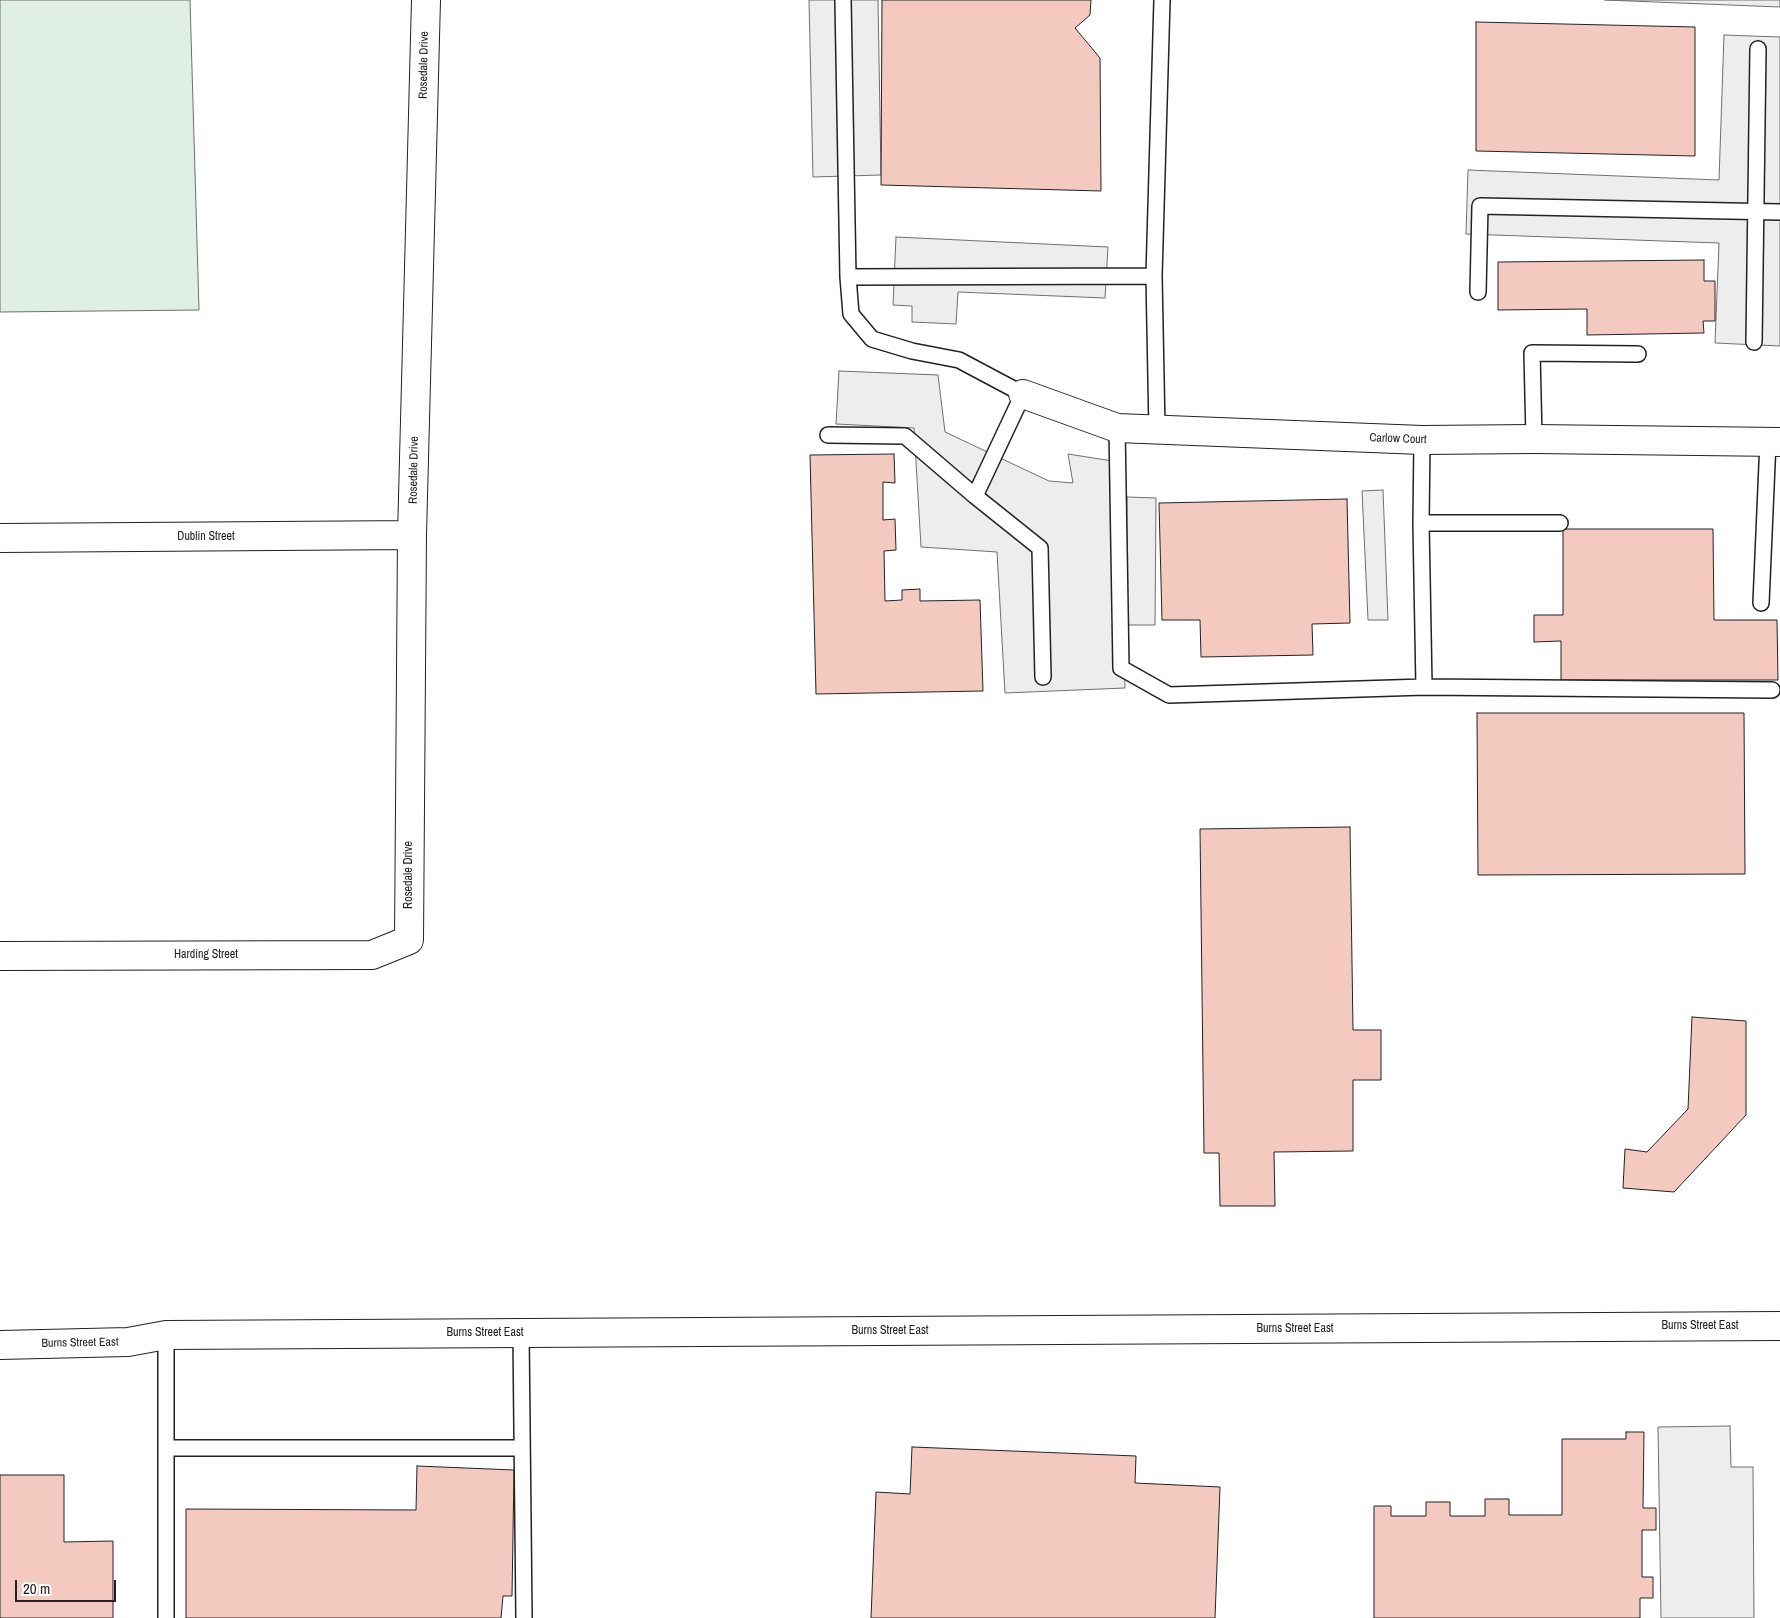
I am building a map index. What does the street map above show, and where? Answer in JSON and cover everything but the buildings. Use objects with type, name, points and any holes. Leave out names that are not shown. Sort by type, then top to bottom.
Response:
[{"type":"street","name":"Rosedale Drive","points":[[408,940],[412,535],[426,0]]},
{"type":"street","name":"Carlow Court","points":[[1023,394],[1117,428],[1422,440],[1774,441]]},
{"type":"street","name":"Dublin Street","points":[[0,538],[412,535]]},
{"type":"street","name":"Harding Street","points":[[0,956],[372,955],[408,940]]},
{"type":"street","name":"Burns Street East","points":[[0,1345],[128,1342],[166,1335],[1780,1326]]},
{"type":"lane","points":[[843,0],[848,277],[851,314],[872,339],[912,351],[959,360],[1023,394],[975,496]]},
{"type":"lane","points":[[1157,430],[1154,276],[1162,0]]},
{"type":"lane","points":[[1754,342],[1758,49]]},
{"type":"lane","points":[[1478,292],[1480,206],[1780,212]]},
{"type":"lane","points":[[848,277],[1154,276]]},
{"type":"lane","points":[[1534,439],[1532,353],[1638,354]]},
{"type":"lane","points":[[1117,428],[1122,668],[1169,694],[1424,687],[1772,690]]},
{"type":"lane","points":[[828,435],[905,436],[1040,548],[1043,677]]},
{"type":"lane","points":[[1422,440],[1421,523],[1424,687]]},
{"type":"lane","points":[[1761,603],[1774,441]]},
{"type":"lane","points":[[1421,523],[1560,522]]},
{"type":"lane","points":[[520,1333],[524,1618]]},
{"type":"lane","points":[[166,1335],[166,1618]]},
{"type":"lane","points":[[166,1448],[522,1448]]},
{"type":"green space","points":[[0,0],[190,0],[199,310],[0,312]]},
{"type":"shaded area","points":[[809,0],[878,0],[881,175],[813,177]]},
{"type":"shaded area","points":[[1605,0],[1780,0],[1780,7]]},
{"type":"shaded area","points":[[1724,35],[1780,37],[1780,346],[1715,343],[1719,243],[1466,234],[1468,170],[1719,180]]},
{"type":"shaded area","points":[[896,237],[1108,247],[1105,298],[958,292],[956,324],[912,322],[912,306],[893,305]]},
{"type":"shaded area","points":[[839,371],[938,375],[945,432],[1049,481],[1073,483],[1068,454],[1119,462],[1125,688],[1005,693],[997,552],[921,547],[914,428],[836,424]]},
{"type":"shaded area","points":[[1383,490],[1388,620],[1368,620],[1362,491]]},
{"type":"shaded area","points":[[1127,497],[1156,498],[1155,625],[1126,625]]},
{"type":"shaded area","points":[[1730,1426],[1731,1467],[1753,1467],[1754,1618],[1661,1618],[1658,1427]]}]
